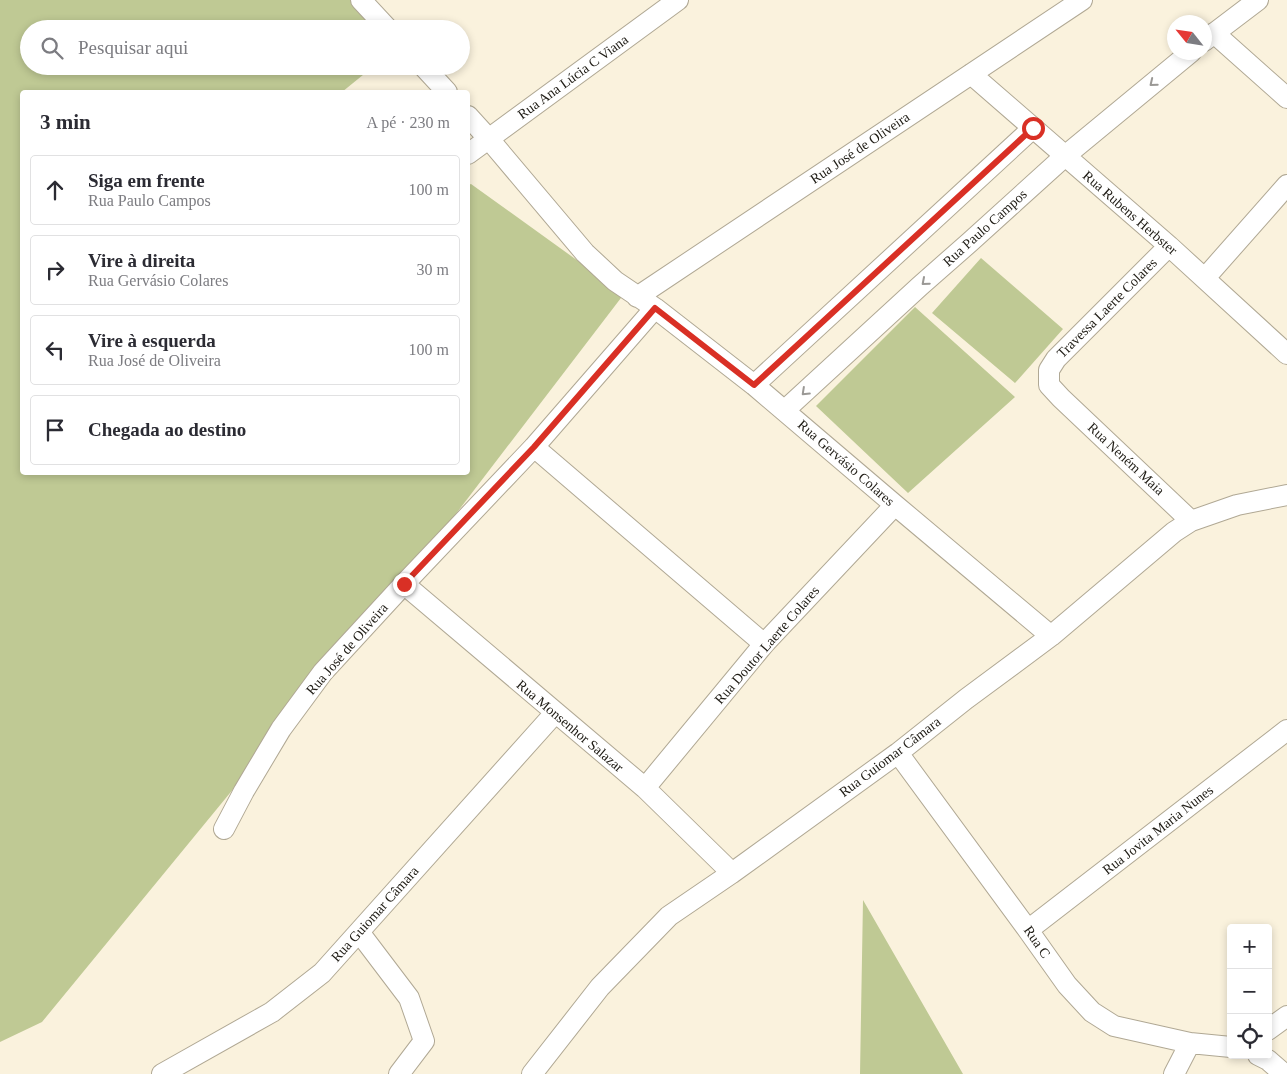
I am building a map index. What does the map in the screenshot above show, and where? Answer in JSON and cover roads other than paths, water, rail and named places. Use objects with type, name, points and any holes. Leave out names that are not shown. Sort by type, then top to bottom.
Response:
[{"type":"street","points":[[361,0],[380,20]]},
{"type":"street","name":"Rua Ana Lúcia C Viana","points":[[470,152],[678,0]]},
{"type":"street","name":"Rua José de Oliveira","points":[[637,297],[1082,0]]},
{"type":"street","points":[[1212,35],[1258,0]]},
{"type":"street","points":[[1212,39],[1287,98]]},
{"type":"street","name":"Rua Paulo Campos","points":[[785,410],[1065,156],[1181,60]]},
{"type":"street","name":"Rua Rubens Herbster","points":[[971,74],[1169,246],[1287,354]]},
{"type":"street","points":[[431,75],[445,90]]},
{"type":"street","name":"Rua Gervásio Colares","points":[[470,118],[585,254],[615,282],[655,308],[785,410],[1051,636]]},
{"type":"street","points":[[754,385],[1033,128]]},
{"type":"street","points":[[1205,278],[1287,185]]},
{"type":"street","name":"Travessa Laerte Colares","points":[[1061,398],[1050,385],[1049,370],[1056,359],[1169,246]]},
{"type":"street","name":"Rua José de Oliveira","points":[[224,829],[281,728],[323,672],[534,447],[655,308]]},
{"type":"street","name":"Rua Neném Maia","points":[[1061,398],[1191,520]]},
{"type":"street","points":[[534,447],[764,644]]},
{"type":"street","name":"Rua Guiomar Câmara","points":[[532,1074],[600,987],[669,916],[732,873],[898,753],[966,699],[1051,636],[1174,532],[1191,520],[1237,505],[1287,495]]},
{"type":"street","name":"Rua Doutor Laerte Colares","points":[[645,788],[764,644],[895,505]]},
{"type":"street","name":"Rua Monsenhor Salazar","points":[[404,584],[645,788],[732,873]]},
{"type":"street","name":"Rua Guiomar Câmara","points":[[162,1074],[272,1012],[322,973],[555,713]]},
{"type":"street","name":"Rua Jovita Maria Nunes","points":[[1028,930],[1287,730]]},
{"type":"street","name":"Rua C","points":[[898,753],[1067,985],[1092,1012],[1114,1026],[1190,1044],[1227,1046]]},
{"type":"street","points":[[359,932],[409,998],[424,1041],[399,1074]]},
{"type":"street","points":[[1272,1027],[1287,1016]]},
{"type":"street","points":[[1174,1074],[1190,1044]]},
{"type":"street","points":[[1266,1059],[1284,1074]]}]
